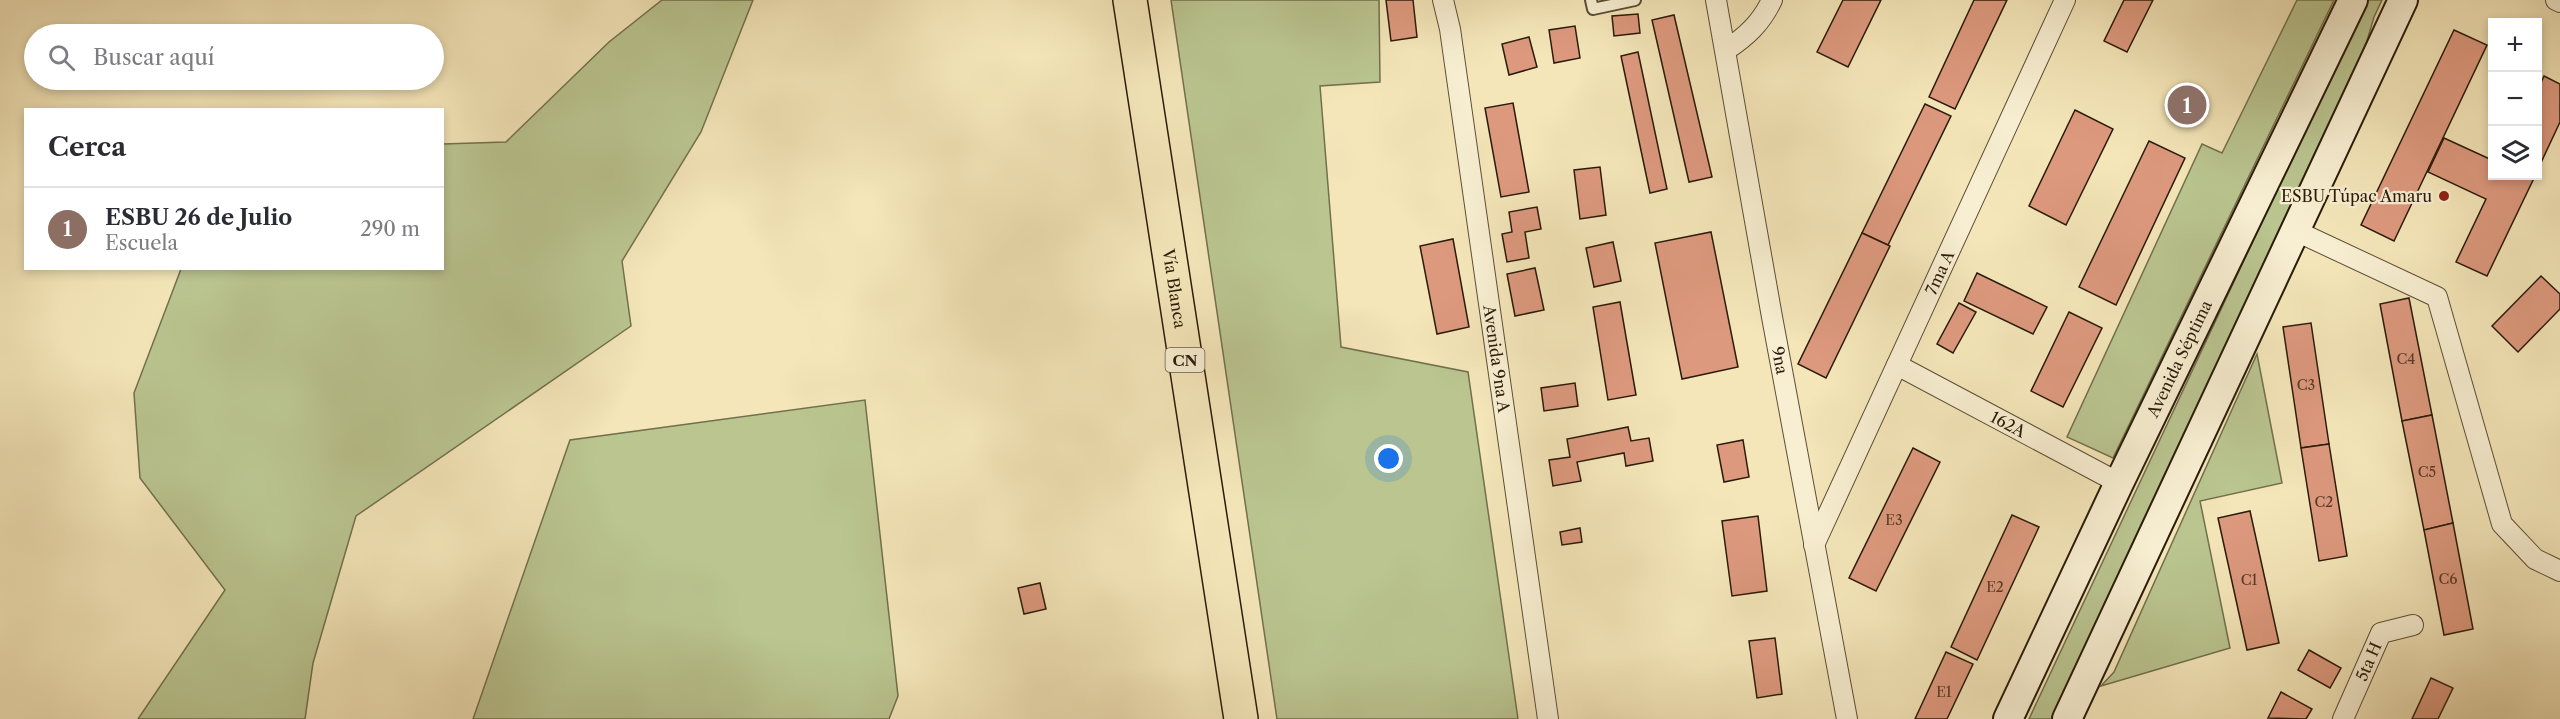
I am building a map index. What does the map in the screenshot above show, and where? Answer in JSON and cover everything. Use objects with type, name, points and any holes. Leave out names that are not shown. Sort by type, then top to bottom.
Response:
[{"type":"highway","name":"Vía Blanca","points":[[1130,0],[1241,719]]},
{"type":"main road","name":"Avenida Séptima","points":[[2008,719],[2119,483],[2353,0]]},
{"type":"main road","points":[[2067,719],[2403,0]]},
{"type":"street","name":"Avenida 9na A","points":[[1443,0],[1450,29],[1548,719]]},
{"type":"street","name":"9na","points":[[1716,0],[1847,719]]},
{"type":"street","points":[[1726,50],[1745,38],[1757,26],[1772,0]]},
{"type":"street","name":"7ma A","points":[[1814,545],[2065,0]]},
{"type":"street","points":[[2556,0],[2560,2]]},
{"type":"street","points":[[2296,231],[2437,297],[2502,524],[2535,559],[2560,571]]},
{"type":"street","name":"162A","points":[[1896,365],[2119,483]]},
{"type":"street","name":"5ta H","points":[[2343,719],[2381,633],[2413,625]]},
{"type":"lane","points":[[1591,0],[1593,9],[1635,0]]},
{"type":"green space","points":[[662,0],[753,0],[701,132],[622,261],[631,326],[356,516],[313,663],[305,719],[138,719],[225,590],[140,478],[134,393],[181,270],[444,270],[444,144],[506,142],[609,42]]},
{"type":"green space","points":[[1171,0],[1379,0],[1380,82],[1320,86],[1341,347],[1468,372],[1518,719],[1277,719]]},
{"type":"green space","points":[[2297,0],[2334,0],[2113,458],[2067,437],[2202,144],[2222,153]]},
{"type":"green space","points":[[2366,0],[2382,0],[2374,17],[2361,61],[2091,640],[2053,719],[2029,719]]},
{"type":"green space","points":[[2257,354],[2282,483],[2200,501],[2230,648],[2101,686],[2114,672]]},
{"type":"green space","points":[[865,400],[898,696],[889,719],[473,719],[570,440]]},
{"type":"building","points":[[1386,0],[1413,0],[1417,37],[1391,41]]},
{"type":"building","points":[[1843,0],[1881,0],[1848,67],[1817,52]]},
{"type":"building","points":[[1974,0],[2007,0],[1955,109],[1929,97]]},
{"type":"building","points":[[2124,0],[2153,0],[2127,52],[2104,41]]},
{"type":"building","points":[[1638,14],[1640,33],[1614,36],[1612,16]]},
{"type":"building","points":[[1674,15],[1712,177],[1689,182],[1652,20]]},
{"type":"building","points":[[1575,26],[1580,58],[1554,63],[1549,30]]},
{"type":"building","points":[[2454,30],[2487,45],[2394,241],[2361,225]]},
{"type":"building","points":[[1529,37],[1537,67],[1509,75],[1502,44]]},
{"type":"building","points":[[1638,52],[1667,189],[1650,193],[1621,56]]},
{"type":"building","points":[[2544,76],[2560,84],[2560,122],[2542,160],[2542,126],[2542,80]]},
{"type":"building","points":[[1513,103],[1529,192],[1501,197],[1485,108]]},
{"type":"building","points":[[1925,104],[1951,116],[1888,245],[1862,233]]},
{"type":"building","points":[[2075,110],[2113,129],[2066,225],[2029,206]]},
{"type":"building","points":[[2444,138],[2488,158],[2488,180],[2533,180],[2487,276],[2456,262],[2486,199],[2428,172]]},
{"type":"building","points":[[2149,141],[2185,158],[2116,305],[2079,287]]},
{"type":"building","points":[[1600,167],[1606,215],[1580,219],[1574,170]]},
{"type":"building","points":[[1537,207],[1541,229],[1525,232],[1529,258],[1507,262],[1502,234],[1512,232],[1509,212]]},
{"type":"building","points":[[1711,232],[1738,367],[1682,379],[1655,243]]},
{"type":"building","points":[[1862,233],[1890,246],[1826,378],[1798,364]]},
{"type":"building","points":[[1453,239],[1469,327],[1437,334],[1420,246]]},
{"type":"building","points":[[1613,242],[1621,281],[1594,287],[1586,248]]},
{"type":"building","points":[[1535,268],[1544,310],[1515,316],[1507,274]]},
{"type":"building","points":[[1977,273],[2047,307],[2033,334],[1964,301]]},
{"type":"building","points":[[2541,276],[2560,294],[2560,309],[2518,352],[2492,326]]},
{"type":"building","points":[[2409,298],[2432,415],[2402,421],[2380,304]]},
{"type":"building","points":[[1620,302],[1636,395],[1608,400],[1593,307]]},
{"type":"building","points":[[1959,303],[1976,312],[1953,353],[1937,344]]},
{"type":"building","points":[[2069,312],[2102,328],[2063,407],[2031,391]]},
{"type":"building","points":[[2311,323],[2329,444],[2301,448],[2283,327]]},
{"type":"building","points":[[1575,383],[1578,406],[1544,411],[1541,388]]},
{"type":"building","points":[[2432,415],[2453,523],[2424,530],[2402,421]]},
{"type":"building","points":[[1628,427],[1631,441],[1649,438],[1653,461],[1626,466],[1624,453],[1577,462],[1581,481],[1553,486],[1549,460],[1570,457],[1567,439]]},
{"type":"building","points":[[1743,440],[1749,477],[1724,482],[1717,445]]},
{"type":"building","points":[[2329,444],[2347,556],[2319,561],[2301,448]]},
{"type":"building","points":[[1913,448],[1940,462],[1876,591],[1849,578]]},
{"type":"building","points":[[2250,511],[2279,643],[2247,650],[2218,518]]},
{"type":"building","points":[[2012,515],[2039,527],[1977,660],[1951,647]]},
{"type":"building","points":[[1758,516],[1767,591],[1732,596],[1722,521]]},
{"type":"building","points":[[2453,523],[2473,629],[2444,635],[2424,530]]},
{"type":"building","points":[[1580,528],[1582,542],[1562,545],[1560,532]]},
{"type":"building","points":[[1040,583],[1046,609],[1024,614],[1018,588]]},
{"type":"building","points":[[1775,638],[1782,694],[1757,698],[1749,641]]},
{"type":"building","points":[[2309,650],[2341,668],[2330,688],[2298,670]]},
{"type":"building","points":[[1946,652],[1973,664],[1947,719],[1915,719]]},
{"type":"building","points":[[2431,678],[2453,688],[2438,719],[2412,719]]},
{"type":"building","points":[[2281,692],[2312,709],[2306,719],[2268,718]]},
{"type":"place","name":"ESBU 26 de Julio","points":[[2187,105]]},
{"type":"place","name":"ESBU Túpac Amaru","points":[[2444,196]]}]
